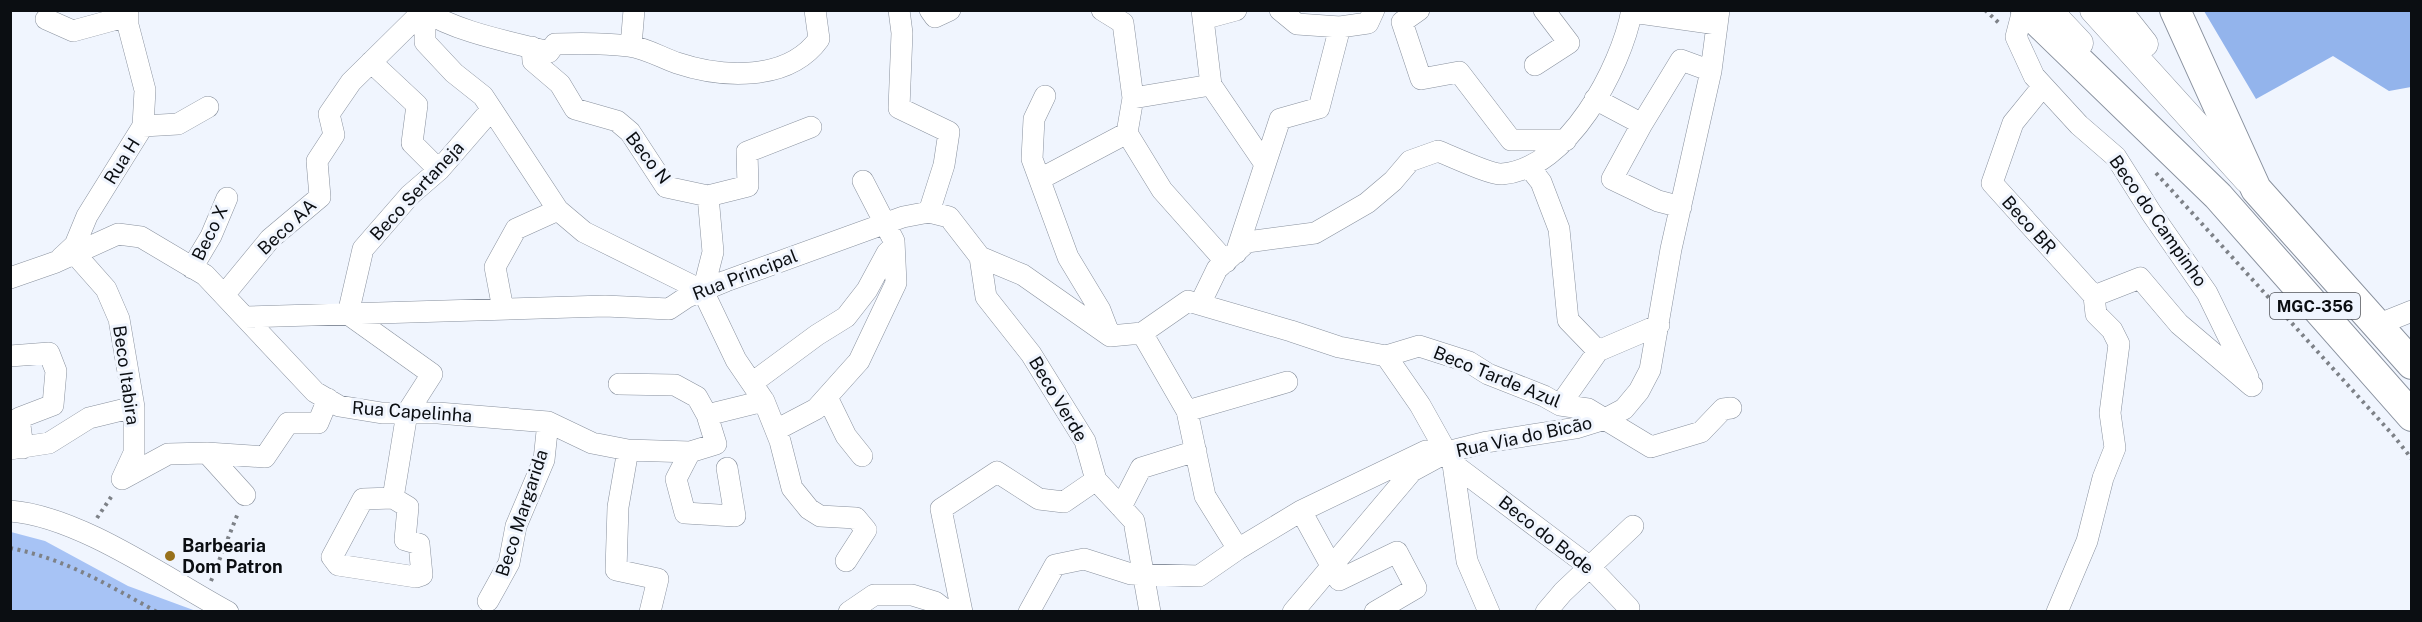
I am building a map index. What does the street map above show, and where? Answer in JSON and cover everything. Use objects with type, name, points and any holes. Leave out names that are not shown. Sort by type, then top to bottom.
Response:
[{"type":"highway","points":[[2175,10],[2256,189]]},
{"type":"highway","name":"MGC-356","points":[[2022,19],[2218,196],[2412,416]]},
{"type":"highway","name":"MGC-356","points":[[2256,189],[2412,364]]},
{"type":"main road","name":"MGC-356","points":[[2049,10],[2218,196]]},
{"type":"main road","name":"MGC-356","points":[[2093,10],[2256,189]]},
{"type":"main road","name":"MGC-356","points":[[2118,10],[2244,167],[2256,189]]},
{"type":"street","points":[[632,46],[634,10]]},
{"type":"street","points":[[423,11],[449,24],[499,40],[549,52],[555,44],[632,46],[679,64],[733,74],[764,71],[789,64],[811,50],[819,39],[815,10]]},
{"type":"street","points":[[899,10],[902,33],[899,108],[949,132],[944,165],[929,212],[949,217],[980,257],[1023,275],[1110,336],[1142,333],[1194,302],[1218,269],[1247,242],[1315,233],[1367,203],[1393,181],[1410,161],[1438,151],[1500,175],[1530,168],[1566,140],[1609,79],[1632,11],[1718,17]]},
{"type":"street","points":[[930,10],[935,17],[950,10]]},
{"type":"street","points":[[1102,10],[1123,24],[1133,98],[1127,133],[1162,190],[1231,257]]},
{"type":"street","points":[[1236,10],[1203,15],[1211,85],[1265,164]]},
{"type":"street","points":[[1280,10],[1297,24],[1340,27],[1368,23],[1374,10]]},
{"type":"street","points":[[1419,10],[1402,22],[1421,79],[1459,72],[1511,140],[1566,140]]},
{"type":"street","points":[[1535,65],[1569,43],[1544,10]]},
{"type":"street","points":[[423,11],[425,42],[454,73],[483,96],[490,110],[558,210],[584,232],[703,291],[736,360],[764,401],[776,430],[792,488],[809,509],[820,516],[856,518],[866,530],[846,561]]},
{"type":"street","name":"Beco AA","points":[[224,295],[270,239],[320,197],[317,160],[334,135],[330,114],[351,82],[423,11]]},
{"type":"street","points":[[46,19],[73,31],[128,13]]},
{"type":"street","name":"Rua H","points":[[65,258],[75,245],[87,216],[143,126],[145,90],[128,13]]},
{"type":"street","name":"Rua Via do Bicão","points":[[1293,612],[1330,565],[1412,471],[1447,453],[1487,442],[1576,428],[1605,419],[1624,409],[1639,391],[1650,370],[1671,249],[1711,71],[1718,17]]},
{"type":"street","name":"Beco do Campinho","points":[[2022,19],[2034,76],[2079,125],[2116,157],[2207,293],[2252,386],[2179,324],[2140,278],[2094,296]]},
{"type":"street","points":[[1231,257],[1280,119],[1319,108],[1340,27]]},
{"type":"street","name":"Beco N","points":[[532,47],[533,61],[560,84],[575,109],[617,121],[630,132],[666,187],[708,196]]},
{"type":"street","points":[[1681,207],[1658,201],[1612,179],[1681,60],[1711,71]]},
{"type":"street","points":[[371,62],[417,105],[412,143],[439,170]]},
{"type":"street","points":[[1133,98],[1211,85]]},
{"type":"street","name":"Beco BR","points":[[2043,86],[2013,123],[1992,183],[2094,296]]},
{"type":"street","points":[[1045,96],[1034,119],[1032,159],[1068,257],[1100,310],[1110,336]]},
{"type":"street","points":[[1595,99],[1642,124]]},
{"type":"street","points":[[143,126],[178,123],[208,107]]},
{"type":"street","name":"Beco Sertaneja","points":[[348,314],[363,249],[410,195],[439,170],[490,110]]},
{"type":"street","points":[[703,291],[713,252],[708,196],[748,186],[747,152],[811,127]]},
{"type":"street","points":[[1040,179],[1127,133]]},
{"type":"street","points":[[1530,168],[1541,182],[1559,229],[1568,320],[1598,351]]},
{"type":"street","points":[[776,430],[816,409],[859,361],[896,283],[894,246],[886,223],[863,181]]},
{"type":"street","name":"Beco X","points":[[192,268],[211,236],[227,198]]},
{"type":"street","points":[[503,309],[495,267],[516,229],[558,210]]},
{"type":"street","name":"Rua Principal","points":[[245,317],[605,306],[669,309],[687,297],[703,291],[886,223],[929,212]]},
{"type":"street","name":"Rua Capelinha","points":[[65,258],[118,234],[141,237],[206,275],[315,392],[339,406],[382,413],[438,414],[548,422],[592,443],[628,450],[690,452]]},
{"type":"street","points":[[752,384],[817,335],[846,317],[867,290],[887,253],[894,246]]},
{"type":"street","name":"Beco Verde","points":[[980,257],[986,297],[1031,354],[1085,441],[1096,480],[1134,521],[1150,612]]},
{"type":"street","points":[[10,278],[65,258]]},
{"type":"street","name":"Beco Itabira","points":[[65,258],[106,288],[119,319],[134,407],[134,453],[122,479]]},
{"type":"street","points":[[2057,612],[2087,541],[2103,478],[2115,448],[2110,413],[2119,345],[2112,330],[2096,314],[2094,296]]},
{"type":"street","points":[[1194,302],[1339,347],[1386,356],[1419,405],[1447,453],[1467,561],[1489,612]]},
{"type":"street","points":[[2377,325],[2412,311]]},
{"type":"street","points":[[348,314],[432,374],[407,413],[393,498]]},
{"type":"street","points":[[1560,405],[1598,351],[1659,325]]},
{"type":"street","points":[[1142,333],[1187,411],[1205,496],[1238,549]]},
{"type":"street","name":"Beco Tarde Azul","points":[[1386,356],[1419,346],[1469,362],[1488,374],[1544,396],[1560,405],[1588,409],[1651,447],[1701,432],[1723,409],[1731,408]]},
{"type":"street","points":[[10,356],[49,353],[56,371],[53,405],[20,418],[16,448],[49,443],[89,418],[109,411],[134,407]]},
{"type":"street","points":[[1187,411],[1287,382]]},
{"type":"street","points":[[619,384],[675,385],[697,397],[707,415],[716,444],[690,452],[676,479],[685,513],[735,516],[727,468]]},
{"type":"street","points":[[827,397],[846,436],[862,456]]},
{"type":"street","points":[[122,479],[168,454],[207,453],[265,457],[288,423],[318,423],[328,399]]},
{"type":"street","points":[[707,415],[764,401]]},
{"type":"street","name":"Beco Margarida","points":[[488,601],[509,563],[516,526],[544,460],[548,422]]},
{"type":"street","points":[[628,450],[618,507],[616,570],[658,579],[650,612]]},
{"type":"street","points":[[1121,507],[1140,468],[1196,451]]},
{"type":"street","points":[[207,453],[245,495]]},
{"type":"street","points":[[1029,612],[1056,565],[1084,559],[1131,574],[1199,576],[1238,549],[1301,511],[1447,453]]},
{"type":"street","name":"Beco do Bode","points":[[1447,453],[1590,567],[1629,608],[1626,612]]},
{"type":"street","points":[[962,612],[941,509],[997,472],[1039,499],[1064,502],[1096,480]]},
{"type":"street","points":[[393,498],[408,507],[405,540],[419,544],[422,575],[416,577],[338,565],[334,562],[332,557],[363,499],[393,498]]},
{"type":"street","points":[[10,511],[52,520],[87,534],[228,612]]},
{"type":"street","points":[[1301,511],[1339,580],[1397,552],[1416,588],[1375,612]]},
{"type":"street","points":[[1546,612],[1633,526]]},
{"type":"street","points":[[849,612],[874,595],[912,595],[935,602],[948,612]]},
{"type":"path","points":[[1985,10],[2022,19]]},
{"type":"path","points":[[2152,168],[2385,426],[2412,459]]},
{"type":"path","points":[[87,534],[122,479]]},
{"type":"path","points":[[204,599],[245,495]]},
{"type":"path","points":[[10,548],[40,554],[84,571],[157,612]]},
{"type":"shaded area","points":[[2204,11],[2411,11],[2411,87],[2389,91],[2333,56],[2256,99]]},
{"type":"shaded area","points":[[11,532],[45,541],[128,586],[196,611],[11,611]]},
{"type":"place","name":"Barbearia Dom Patron","points":[[170,556]]}]
